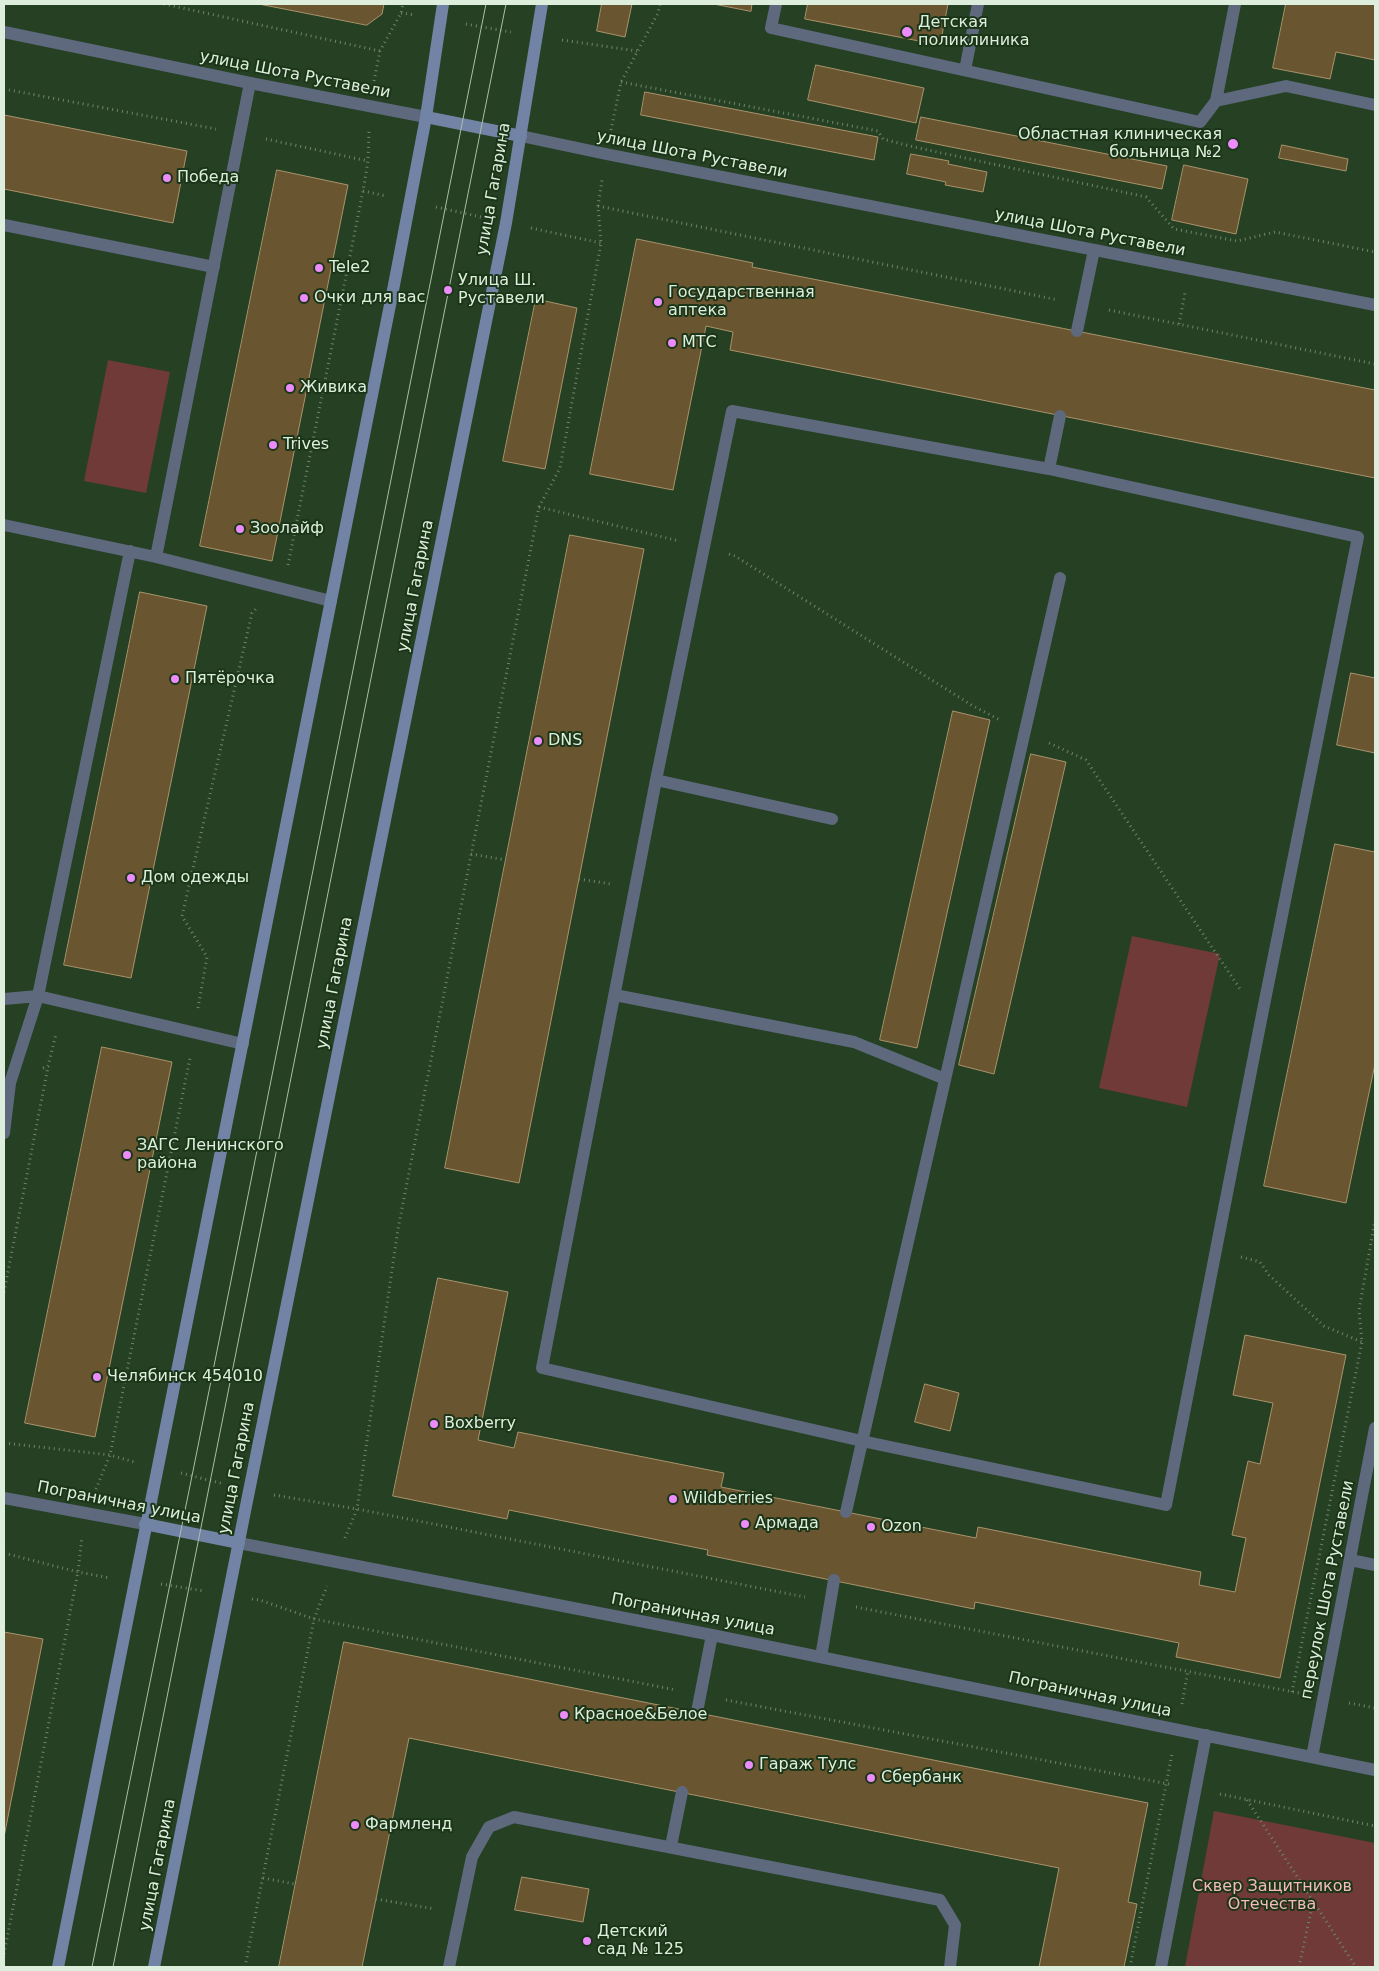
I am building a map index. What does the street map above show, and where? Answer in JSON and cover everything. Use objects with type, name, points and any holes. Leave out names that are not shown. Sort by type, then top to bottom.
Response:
[{"type":"main road","points":[[58,1967],[145,1524],[158,1468],[331,601],[426,116],[443,4]]},
{"type":"main road","name":"улица Гагарина","points":[[154,1967],[506,223],[542,4]]},
{"type":"main road","name":"улица Шота Руставели","points":[[426,116],[521,136]]},
{"type":"main road","name":"Пограничная улица","points":[[145,1524],[239,1543]]},
{"type":"street","points":[[776,4],[771,28],[1200,122],[1216,101],[1235,4]]},
{"type":"street","points":[[965,70],[978,4]]},
{"type":"street","name":"улица Шота Руставели","points":[[4,32],[250,83],[426,116]]},
{"type":"street","points":[[156,557],[250,83]]},
{"type":"street","points":[[1216,101],[1286,86],[1375,105]]},
{"type":"street","name":"улица Шота Руставели","points":[[521,136],[1375,305]]},
{"type":"street","points":[[4,225],[214,267]]},
{"type":"street","points":[[1077,331],[1094,250]]},
{"type":"street","points":[[732,411],[1049,469],[1358,537],[1166,1505],[862,1441],[542,1368],[656,780],[732,411]]},
{"type":"street","points":[[1049,469],[1060,416]]},
{"type":"street","points":[[4,525],[156,557],[331,601]]},
{"type":"street","points":[[4,1133],[10,1083],[38,996],[130,551]]},
{"type":"street","points":[[846,1512],[1060,578]]},
{"type":"street","points":[[656,780],[832,819]]},
{"type":"street","points":[[615,995],[854,1042],[945,1079]]},
{"type":"street","points":[[4,999],[38,996],[243,1044]]},
{"type":"street","name":"переулок Шота Руставели","points":[[1312,1757],[1375,1428]]},
{"type":"street","name":"Пограничная улица","points":[[4,1498],[145,1524]]},
{"type":"street","name":"Пограничная улица","points":[[239,1543],[712,1635],[1375,1770]]},
{"type":"street","points":[[1350,1560],[1375,1565]]},
{"type":"street","points":[[821,1657],[834,1580]]},
{"type":"street","points":[[697,1712],[712,1635]]},
{"type":"street","points":[[1161,1967],[1206,1735]]},
{"type":"street","points":[[671,1846],[682,1792]]},
{"type":"street","points":[[449,1967],[472,1857],[489,1827],[514,1817],[671,1846],[940,1900],[955,1926],[950,1967]]},
{"type":"path","points":[[164,4],[380,51]]},
{"type":"path","points":[[4,1954],[78,1572],[85,1513],[110,1456],[196,1033],[207,957],[182,916],[252,613],[284,589],[368,161],[369,106],[380,51],[401,13],[403,4]]},
{"type":"path","points":[[245,1967],[314,1619],[357,1509],[398,1229],[539,507],[560,468],[601,243],[598,206],[606,154],[621,82],[658,13],[660,4]]},
{"type":"path","points":[[621,82],[878,131],[883,139],[914,148],[1146,197],[1174,229],[1237,241],[1275,232],[1375,252]]},
{"type":"path","points":[[4,89],[240,133],[368,161]]},
{"type":"path","points":[[598,206],[1375,364]]},
{"type":"path","points":[[539,507],[735,556],[973,706],[1024,733],[1086,760],[1261,1020]]},
{"type":"path","points":[[471,854],[506,860]]},
{"type":"path","points":[[4,1292],[48,1066],[63,1003]]},
{"type":"path","points":[[10,1083],[48,1066]]},
{"type":"path","points":[[1292,1692],[1362,1342],[1360,1310],[1375,1220]]},
{"type":"path","points":[[1216,1251],[1260,1262],[1269,1275],[1324,1326],[1362,1342]]},
{"type":"path","points":[[4,1443],[110,1456],[249,1491],[357,1509],[1375,1708]]},
{"type":"path","points":[[1130,1967],[1188,1670]]},
{"type":"path","points":[[1247,1800],[1356,1967]]},
{"type":"path","points":[[263,1878],[295,1884]]},
{"type":"path","points":[[376,1898],[460,1914]]},
{"type":"path","points":[[1299,1967],[1313,1901]]},
{"type":"green space","points":[[108,360],[170,372],[146,493],[84,481]]},
{"type":"green space","points":[[1132,936],[1220,954],[1187,1107],[1099,1088]]},
{"type":"green space","name":"Сквер Защитников Отечества","points":[[1214,1811],[1375,1843],[1375,1967],[1185,1967]]},
{"type":"building","points":[[259,4],[384,4],[382,14],[367,25]]},
{"type":"building","points":[[602,4],[632,4],[625,37],[597,31]]},
{"type":"building","points":[[714,4],[752,4],[751,11]]},
{"type":"building","name":"Детская поликлиника","points":[[808,4],[948,4],[940,45],[805,19]]},
{"type":"building","points":[[1286,4],[1375,4],[1375,60],[1336,52],[1330,79],[1273,68]]},
{"type":"building","points":[[816,65],[924,88],[916,123],[808,100]]},
{"type":"building","points":[[645,92],[878,137],[874,160],[641,115]]},
{"type":"building","points":[[4,115],[187,151],[173,223],[4,189]]},
{"type":"building","points":[[921,117],[1167,166],[1162,189],[916,140]]},
{"type":"building","points":[[1282,145],[1348,159],[1346,171],[1279,158]]},
{"type":"building","points":[[911,154],[949,161],[948,164],[987,172],[983,192],[945,185],[946,182],[907,174]]},
{"type":"building","points":[[1184,165],[1248,179],[1236,234],[1172,220]]},
{"type":"building","points":[[277,170],[348,185],[272,561],[200,546]]},
{"type":"building","points":[[637,239],[753,263],[752,267],[1375,390],[1375,478],[730,350],[733,332],[706,326],[673,490],[590,474]]},
{"type":"building","points":[[536,299],[577,308],[545,469],[503,461]]},
{"type":"building","points":[[570,535],[644,549],[519,1183],[445,1168]]},
{"type":"building","points":[[140,592],[207,606],[131,978],[64,965]]},
{"type":"building","points":[[1351,673],[1375,678],[1375,753],[1337,745]]},
{"type":"building","points":[[953,711],[990,720],[917,1048],[880,1040]]},
{"type":"building","points":[[1031,754],[1066,762],[994,1074],[959,1065]]},
{"type":"building","points":[[1335,844],[1375,852],[1375,1064],[1346,1203],[1264,1186]]},
{"type":"building","points":[[102,1047],[172,1062],[95,1437],[25,1423]]},
{"type":"building","points":[[438,1278],[508,1292],[478,1440],[514,1448],[518,1432],[724,1473],[721,1487],[976,1538],[978,1527],[1201,1572],[1199,1585],[1235,1592],[1246,1538],[1232,1535],[1248,1461],[1260,1464],[1273,1403],[1233,1395],[1245,1335],[1346,1355],[1280,1678],[1176,1657],[1179,1643],[975,1602],[974,1609],[707,1555],[708,1550],[509,1510],[507,1519],[393,1496]]},
{"type":"building","points":[[925,1384],[959,1393],[950,1431],[915,1422]]},
{"type":"building","points":[[4,1632],[43,1639],[4,1837]]},
{"type":"building","points":[[344,1642],[1148,1803],[1128,1902],[1137,1904],[1124,1967],[1039,1967],[1059,1868],[409,1738],[362,1967],[279,1967]]},
{"type":"building","points":[[522,1877],[589,1889],[583,1922],[515,1910]]},
{"type":"tram line","points":[[92,1967],[486,4]]},
{"type":"tram line","points":[[113,1967],[506,4]]},
{"type":"place","name":"Детская поликлиника","points":[[907,32]]},
{"type":"place","name":"Областная клиническая больница №2","points":[[1233,144]]},
{"type":"place","name":"Победа","points":[[167,178]]},
{"type":"place","name":"Tele2","points":[[319,268]]},
{"type":"place","name":"Улица Ш. Руставели","points":[[448,290]]},
{"type":"place","name":"Очки для вас","points":[[304,298]]},
{"type":"place","name":"Государственная аптека","points":[[658,302]]},
{"type":"place","name":"МТС","points":[[672,343]]},
{"type":"place","name":"Живика","points":[[290,388]]},
{"type":"place","name":"Trives","points":[[273,445]]},
{"type":"place","name":"Зоолайф","points":[[240,529]]},
{"type":"place","name":"Пятёрочка","points":[[175,679]]},
{"type":"place","name":"DNS","points":[[538,741]]},
{"type":"place","name":"Дом одежды","points":[[131,878]]},
{"type":"place","name":"ЗАГС Ленинского района","points":[[127,1155]]},
{"type":"place","name":"Челябинск 454010","points":[[97,1377]]},
{"type":"place","name":"Boxberry","points":[[434,1424]]},
{"type":"place","name":"Wildberries","points":[[673,1499]]},
{"type":"place","name":"Армада","points":[[745,1524]]},
{"type":"place","name":"Ozon","points":[[871,1527]]},
{"type":"place","name":"Красное&Белое","points":[[564,1715]]},
{"type":"place","name":"Гараж Тулс","points":[[749,1765]]},
{"type":"place","name":"Сбербанк","points":[[871,1778]]},
{"type":"place","name":"Фармленд","points":[[355,1825]]},
{"type":"place","name":"Детский сад № 125","points":[[587,1941]]}]
